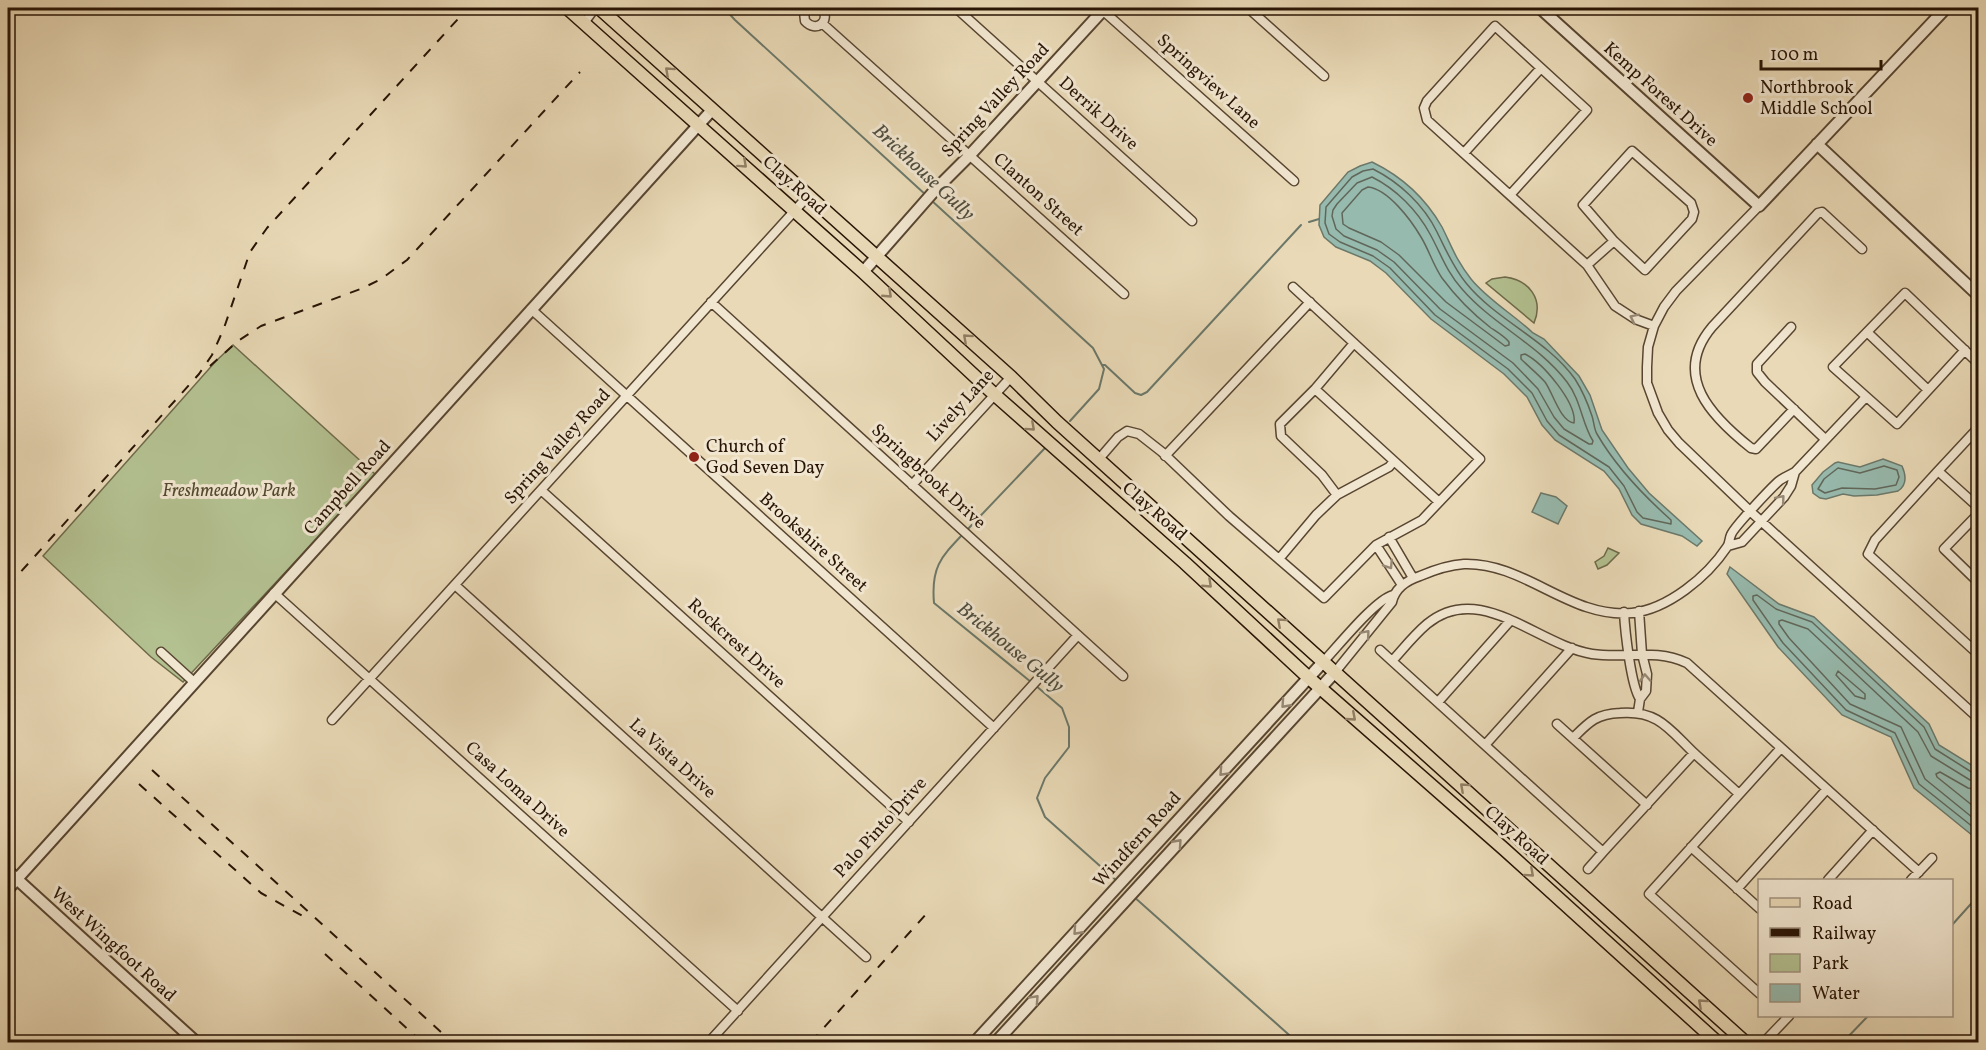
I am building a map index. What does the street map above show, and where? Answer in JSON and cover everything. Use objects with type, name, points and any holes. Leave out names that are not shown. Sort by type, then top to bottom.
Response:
[{"type":"main road","name":"Clay Road","points":[[567,8],[863,272],[995,395],[1185,563],[1321,689],[1504,849],[1714,1040]]},
{"type":"main road","name":"Clay Road","points":[[597,8],[1011,377],[1745,1042]]},
{"type":"main road","points":[[620,54],[637,43]]},
{"type":"main road","points":[[1185,563],[1200,550]]},
{"type":"main road","points":[[1504,849],[1517,835]]},
{"type":"main road","points":[[1610,946],[1623,932]]},
{"type":"main road","points":[[1714,1040],[1724,1023]]},
{"type":"street","points":[[584,23],[597,8]]},
{"type":"street","name":"Clanton Street","points":[[806,8],[803,17],[807,24],[815,27],[823,24],[1124,294]]},
{"type":"street","points":[[822,8],[826,15],[823,24]]},
{"type":"street","name":"Derrik Drive","points":[[956,8],[1192,221]]},
{"type":"street","name":"Spring Valley Road","points":[[863,272],[936,189],[969,156],[1103,8]]},
{"type":"street","name":"Springview Lane","points":[[1103,8],[1294,182]]},
{"type":"street","points":[[1248,8],[1324,76]]},
{"type":"street","name":"Kemp Forest Drive","points":[[1540,8],[1759,206]]},
{"type":"street","points":[[1946,8],[1676,291],[1664,307],[1654,327],[1648,347],[1647,383],[1658,413],[1679,443],[1751,512],[1978,718]]},
{"type":"street","points":[[1510,195],[1587,110],[1495,26],[1426,101],[1424,108],[1427,120],[1587,265],[1615,306],[1635,319],[1654,327]]},
{"type":"street","points":[[1464,153],[1541,68]]},
{"type":"street","name":"Campbell Road","points":[[8,889],[712,110]]},
{"type":"street","points":[[1817,144],[1978,295]]},
{"type":"street","points":[[1632,151],[1691,203],[1694,212],[1692,219],[1645,270],[1614,241],[1583,205],[1632,151]]},
{"type":"street","name":"Spring Valley Road","points":[[332,720],[808,196]]},
{"type":"street","points":[[1794,409],[1756,449],[1751,448],[1713,414],[1700,394],[1695,370],[1700,344],[1712,327],[1818,213],[1822,212],[1862,249]]},
{"type":"street","points":[[1587,265],[1614,241]]},
{"type":"street","points":[[1099,459],[1118,437],[1127,431],[1139,434],[1324,598],[1376,545],[1422,520],[1480,459],[1293,287]]},
{"type":"street","points":[[1965,350],[1897,424],[1833,367],[1905,292],[1965,350],[1978,363]]},
{"type":"street","name":"Springbrook Drive","points":[[711,302],[1123,676]]},
{"type":"street","points":[[1166,456],[1310,302]]},
{"type":"street","name":"Brookshire Street","points":[[531,309],[994,728]]},
{"type":"street","points":[[1791,327],[1757,364],[1757,372],[1826,439]]},
{"type":"street","points":[[1867,333],[1928,390]]},
{"type":"street","points":[[1337,495],[1322,475],[1281,436],[1280,424],[1315,389],[1354,343]]},
{"type":"street","name":"Lively Lane","points":[[912,485],[1011,377]]},
{"type":"street","points":[[1315,389],[1440,502]]},
{"type":"street","points":[[1324,661],[1386,597],[1393,595],[1402,585],[1436,569],[1463,564],[1480,565],[1511,573],[1567,600],[1599,612],[1639,611],[1666,602],[1687,589],[1704,573],[1728,546],[1731,533],[1781,479],[1795,472],[1866,396]]},
{"type":"street","points":[[1978,428],[1881,532],[1868,554],[1978,654]]},
{"type":"street","points":[[1279,559],[1316,515],[1337,495],[1389,467],[1394,461]]},
{"type":"street","points":[[1938,471],[1978,507]]},
{"type":"street","points":[[1728,546],[1742,542],[1785,495],[1791,486],[1795,472]]},
{"type":"street","name":"Rockcrest Drive","points":[[541,490],[909,822]]},
{"type":"street","points":[[1978,513],[1944,549],[1978,582]]},
{"type":"street","points":[[1389,537],[1413,578]]},
{"type":"street","points":[[1376,545],[1402,585]]},
{"type":"street","name":"La Vista Drive","points":[[455,585],[866,957]]},
{"type":"street","name":"Casa Loma Drive","points":[[274,593],[738,1011]]},
{"type":"street","points":[[1336,671],[1392,602],[1393,595]]},
{"type":"street","points":[[1392,661],[1426,625],[1440,615],[1462,608],[1486,610],[1572,648],[1591,653],[1630,655],[1653,653],[1678,659],[1687,663],[1919,872]]},
{"type":"street","points":[[1638,712],[1640,699],[1646,691],[1647,674],[1642,654],[1639,611]]},
{"type":"street","points":[[1624,612],[1635,693],[1640,699]]},
{"type":"street","points":[[1438,702],[1510,621]]},
{"type":"street","points":[[1627,635],[1641,633]]},
{"type":"street","name":"Palo Pinto Drive","points":[[709,1042],[1078,635]]},
{"type":"street","points":[[1485,745],[1572,648]]},
{"type":"street","points":[[1380,650],[1603,852]]},
{"type":"street","points":[[160,652],[194,682]]},
{"type":"street","name":"Windfern Road","points":[[975,1042],[1324,661]]},
{"type":"street","name":"Windfern Road","points":[[996,1042],[1336,671]]},
{"type":"street","points":[[1573,738],[1590,721],[1601,715],[1638,712],[1653,717],[1739,794]]},
{"type":"street","points":[[1557,724],[1647,805]]},
{"type":"street","points":[[1758,992],[1649,894],[1781,748]]},
{"type":"street","points":[[1588,869],[1694,753]]},
{"type":"street","points":[[1206,789],[1218,800]]},
{"type":"street","points":[[1737,889],[1827,789]]},
{"type":"street","points":[[1829,879],[1873,830]]},
{"type":"street","points":[[1691,847],[1758,907]]},
{"type":"street","points":[[1912,879],[1932,858]]},
{"type":"street","points":[[1137,866],[1142,883]]},
{"type":"street","name":"West Wingfoot Road","points":[[8,871],[196,1042]]},
{"type":"street","points":[[1764,1042],[1785,1017]]},
{"type":"green space","points":[[1505,277],[1521,282],[1532,292],[1537,306],[1534,323],[1486,283],[1492,279]]},
{"type":"green space","name":"Freshmeadow Park","points":[[233,345],[376,475],[183,682],[151,657],[43,556],[216,361]]},
{"type":"green space","points":[[1608,548],[1619,553],[1607,565],[1598,569],[1595,562],[1604,556]]},
{"type":"water","points":[[1372,162],[1403,181],[1428,207],[1442,227],[1462,266],[1478,287],[1533,333],[1544,339],[1579,376],[1590,395],[1602,430],[1628,468],[1649,493],[1702,541],[1697,546],[1682,536],[1641,524],[1632,515],[1619,489],[1604,471],[1555,440],[1542,425],[1527,397],[1504,374],[1431,319],[1386,273],[1370,261],[1336,247],[1324,237],[1319,225],[1320,205],[1348,172]]},
{"type":"water","points":[[1883,459],[1902,466],[1905,480],[1898,491],[1877,495],[1843,494],[1826,499],[1813,493],[1812,485],[1835,463],[1860,467]]},
{"type":"water","points":[[1541,493],[1556,497],[1567,506],[1558,524],[1532,512]]},
{"type":"water","points":[[1730,567],[1779,604],[1814,617],[1929,724],[1939,745],[1978,769],[1978,840],[1914,788],[1891,737],[1842,715],[1778,647],[1727,574]]},
{"type":"waterway","name":"Brickhouse Gully","points":[[724,8],[927,196]]},
{"type":"waterway","name":"Brickhouse Gully","points":[[931,200],[1093,348],[1104,369],[1099,389],[1070,421]]},
{"type":"waterway","points":[[1309,222],[1319,219]]},
{"type":"waterway","points":[[1102,365],[1105,365],[1135,393],[1141,395],[1147,392],[1301,225]]},
{"type":"waterway","name":"Brickhouse Gully","points":[[967,530],[1045,448]]},
{"type":"waterway","name":"Brickhouse Gully","points":[[963,534],[939,564],[934,581],[934,603],[1031,682]]},
{"type":"waterway","name":"Brickhouse Gully","points":[[1035,685],[1062,708],[1069,727],[1069,747],[1045,778],[1037,798],[1045,817],[1118,882]]},
{"type":"waterway","name":"Brickhouse Gully","points":[[1133,896],[1297,1042]]},
{"type":"waterway","points":[[1953,924],[1978,896]]},
{"type":"waterway","points":[[1843,1042],[1867,1017]]},
{"type":"railway","points":[[8,586],[199,374],[212,355],[224,328],[250,252],[267,228],[468,8]]},
{"type":"railway","points":[[210,366],[238,341],[261,326],[363,288],[381,279],[407,260],[580,72]]},
{"type":"railway","points":[[152,770],[452,1042]]},
{"type":"railway","points":[[139,784],[261,893],[308,919]]},
{"type":"railway","points":[[811,1042],[928,912]]},
{"type":"railway","points":[[325,954],[422,1042]]},
{"type":"place","name":"Northbrook Middle School","points":[[1748,98]]},
{"type":"place","name":"Church of God Seven Day","points":[[694,457]]}]
